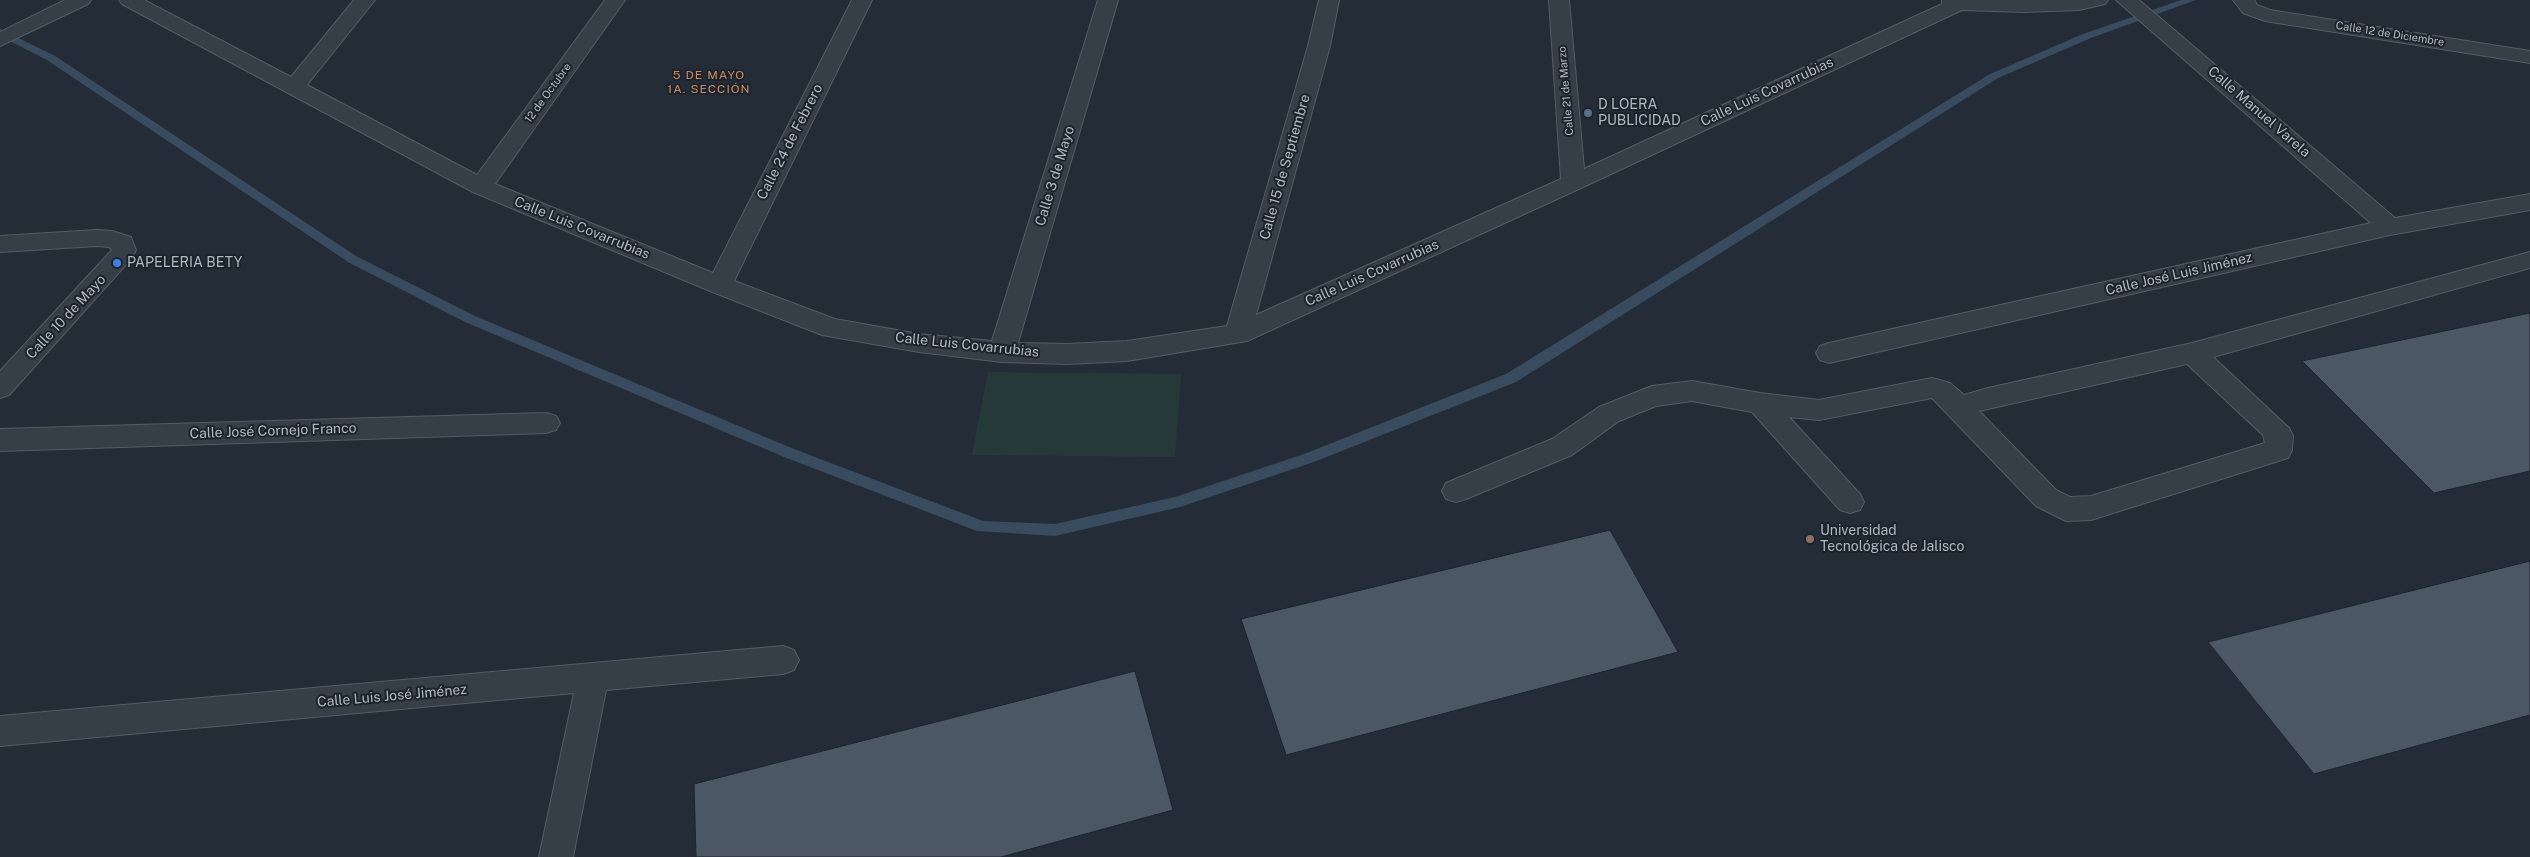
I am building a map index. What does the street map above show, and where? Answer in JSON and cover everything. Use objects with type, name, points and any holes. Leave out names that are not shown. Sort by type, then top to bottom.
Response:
[{"type":"street","name":"Calle Luis Covarrubias","points":[[129,0],[481,187],[719,285],[831,328],[919,343],[1002,352],[1067,354],[1127,351],[1238,334],[1574,183],[1957,1],[2079,4],[2098,0]]},
{"type":"street","points":[[293,88],[364,0]]},
{"type":"street","name":"12 de Octubre","points":[[481,187],[615,0]]},
{"type":"street","name":"Calle 24 de Febrero","points":[[719,285],[862,0]]},
{"type":"street","name":"Calle 3 de Mayo","points":[[1002,352],[1108,0]]},
{"type":"street","name":"Calle 15 de Septiembre","points":[[1238,334],[1319,46],[1329,0]]},
{"type":"street","name":"Calle 21 de Marzo","points":[[1559,0],[1574,183]]},
{"type":"street","points":[[0,40],[74,4]]},
{"type":"street","name":"Calle Manuel Varela","points":[[2131,4],[2173,38],[2390,227]]},
{"type":"street","name":"Calle 12 de Diciembre","points":[[2247,4],[2265,14],[2530,57]]},
{"type":"street","name":"Calle José Luis Jiménez","points":[[1829,353],[2390,227],[2530,202]]},
{"type":"street","points":[[2505,206],[2530,215]]},
{"type":"street","name":"Calle 10 de Mayo","points":[[0,244],[97,238],[112,239],[122,243],[124,250],[118,259],[0,388]]},
{"type":"street","points":[[1959,407],[1988,398],[2192,353],[2530,260]]},
{"type":"street","points":[[1456,492],[1562,447],[1609,414],[1652,396],[1692,391],[1760,403],[1819,410],[1932,388],[1941,390],[1959,407],[2046,498],[2066,509],[2091,508],[2278,450],[2279,436],[2273,428],[2192,353]]},
{"type":"street","points":[[1760,403],[1850,502]]},
{"type":"street","name":"Calle José Cornejo Franco","points":[[0,440],[546,423]]},
{"type":"street","name":"Calle Luis José Jiménez","points":[[0,731],[783,660]]},
{"type":"street","points":[[556,857],[593,678]]},
{"type":"green space","points":[[988,372],[1181,374],[1175,457],[972,455]]},
{"type":"building","points":[[2530,313],[2530,471],[2434,493],[2302,361]]},
{"type":"building","points":[[1610,530],[1678,652],[1286,755],[1241,619]]},
{"type":"building","points":[[2530,561],[2530,715],[2314,774],[2208,642]]},
{"type":"building","points":[[1135,671],[1173,810],[1001,857],[696,857],[694,784]]},
{"type":"waterway","points":[[0,32],[51,58],[352,259],[470,319],[789,453],[982,527],[1055,530],[1175,503],[1309,458],[1511,378],[1994,76],[2087,36],[2191,0]]},
{"type":"place","name":"D LOERA PUBLICIDAD","points":[[1588,113]]},
{"type":"place","name":"PAPELERIA BETY","points":[[117,263]]},
{"type":"place","name":"Universidad Tecnológica de Jalisco","points":[[1810,539]]},
{"type":"district","name":"5 DE MAYO 1A. SECCIÓN","points":[[709,82]]}]
